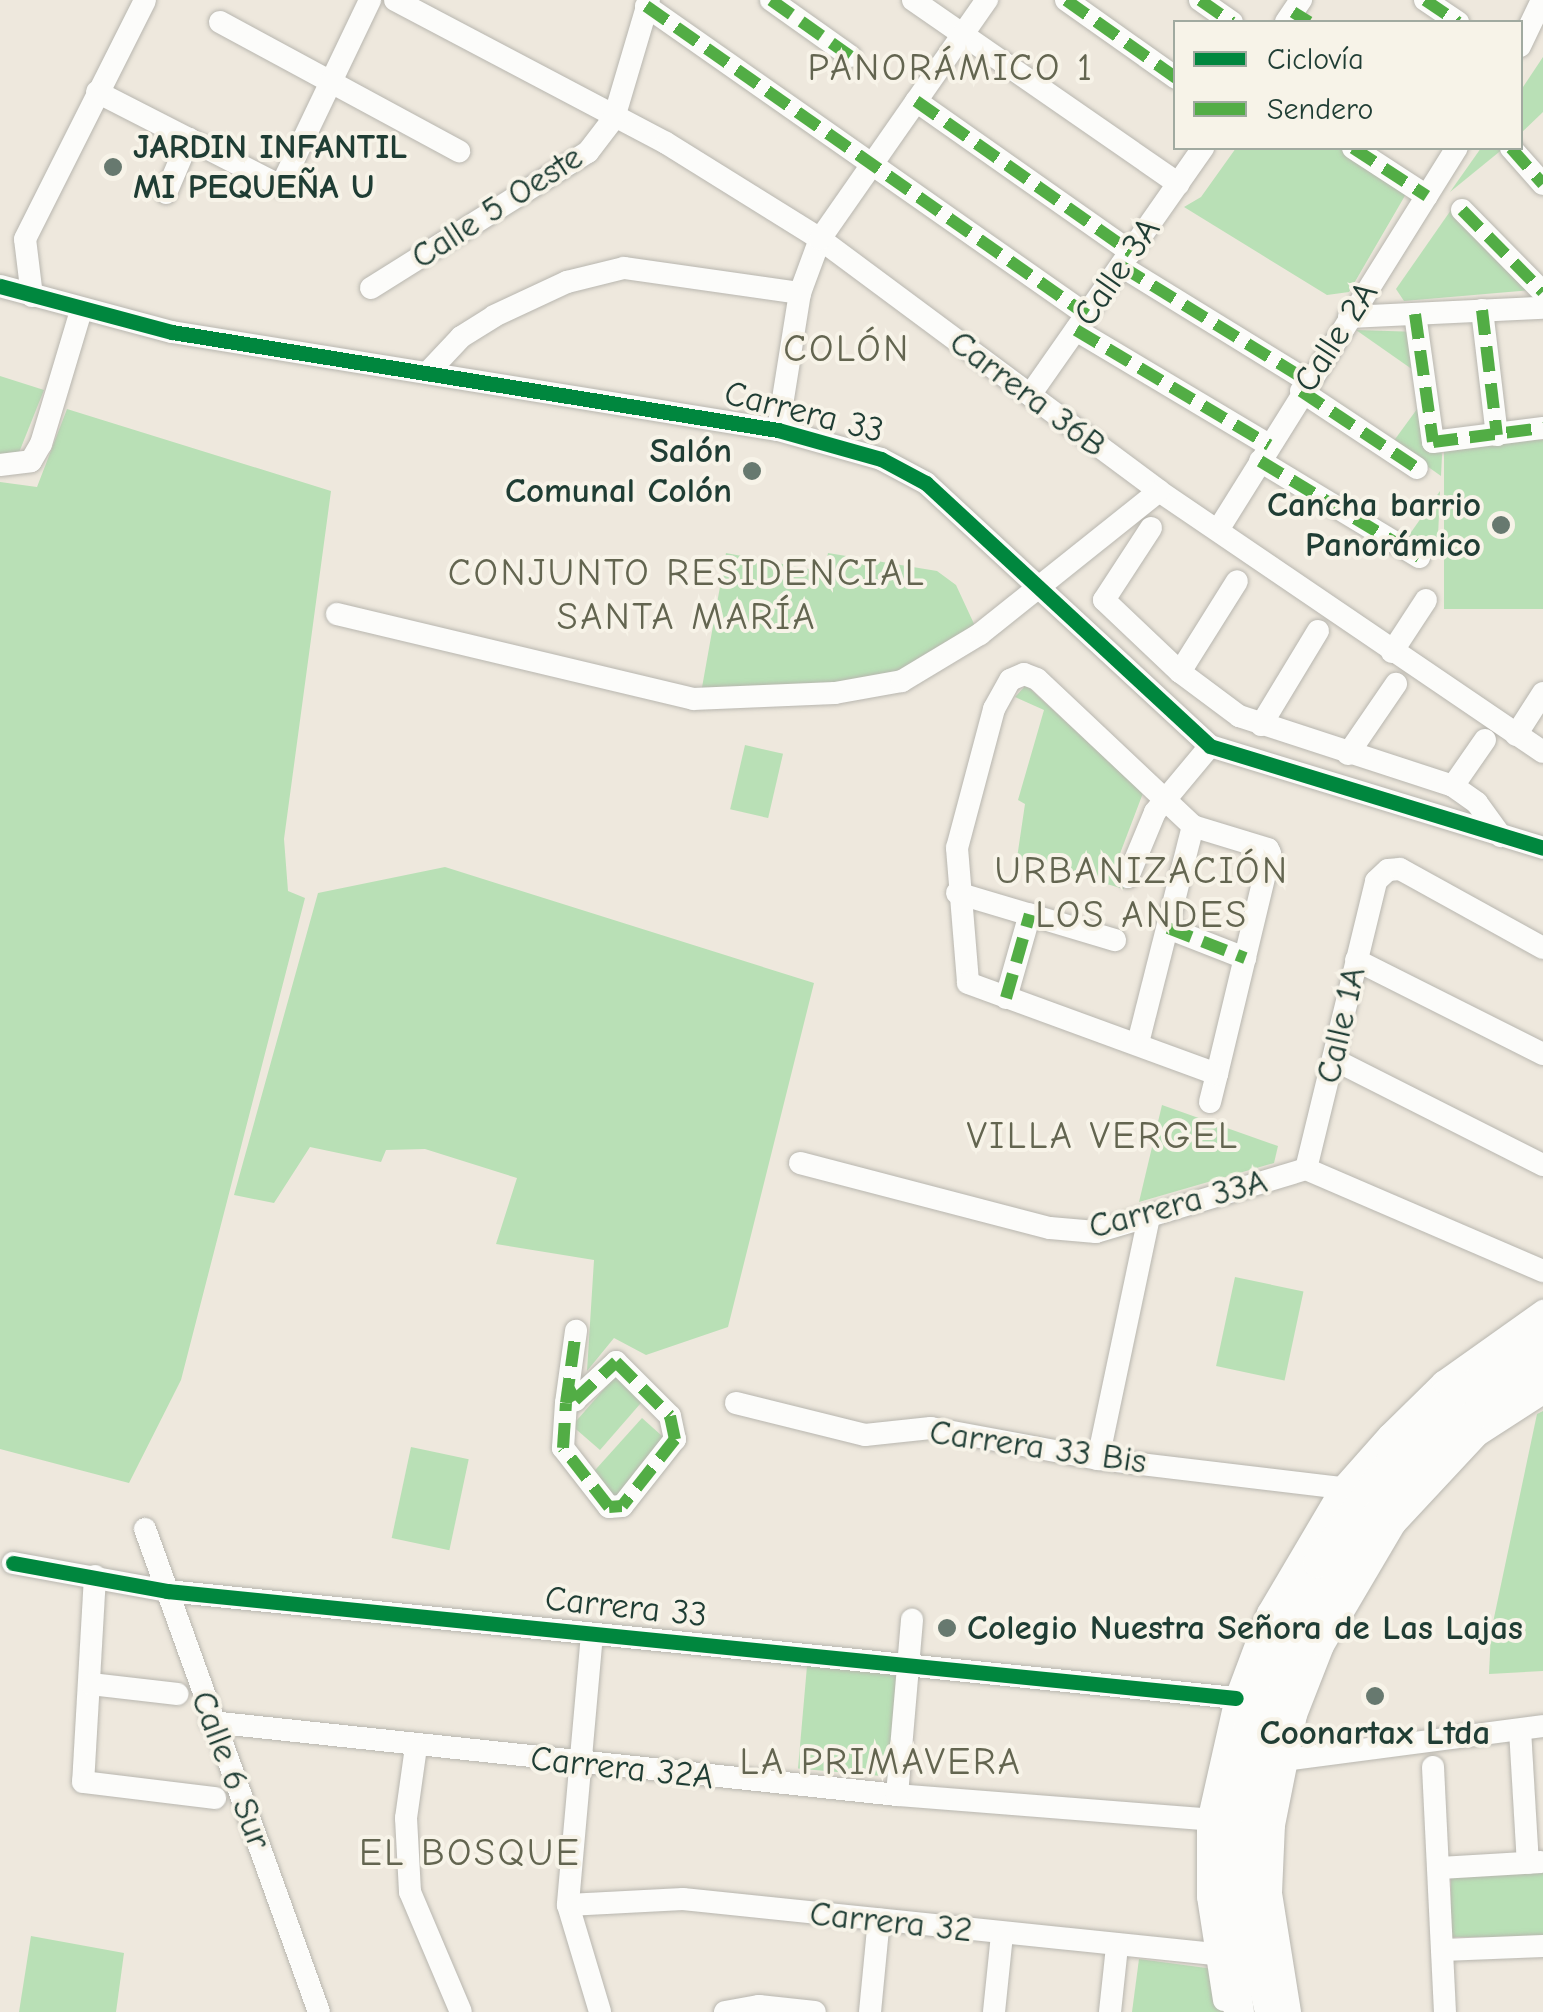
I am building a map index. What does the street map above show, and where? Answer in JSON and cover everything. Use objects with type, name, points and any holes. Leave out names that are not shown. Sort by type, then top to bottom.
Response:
[{"type":"main road","points":[[1239,2012],[1230,1952],[1242,1824],[1266,1673],[1318,1563],[1380,1477],[1431,1422],[1543,1338]]},
{"type":"main road","points":[[1270,2012],[1257,1954],[1242,1824],[1284,1694],[1340,1570],[1423,1462],[1473,1416],[1543,1367]]},
{"type":"street","points":[[32,296],[25,239],[96,92],[146,0]]},
{"type":"street","points":[[96,92],[281,186],[370,0]]},
{"type":"street","points":[[770,0],[850,56]]},
{"type":"street","points":[[913,0],[1179,184]]},
{"type":"street","points":[[778,430],[800,293],[820,238],[986,0]]},
{"type":"street","points":[[1066,0],[1173,76]]},
{"type":"street","points":[[1200,0],[1229,20]]},
{"type":"street","points":[[1425,0],[1455,20]]},
{"type":"street","points":[[1532,32],[1542,0]]},
{"type":"street","name":"Carrera 36B","points":[[402,2],[614,118],[820,238],[1159,490],[1543,752]]},
{"type":"street","points":[[614,118],[648,3],[1081,322],[1264,453],[1419,557]]},
{"type":"street","points":[[220,22],[459,152]]},
{"type":"street","points":[[916,101],[1126,259],[1417,468]]},
{"type":"street","name":"Calle 5 Oeste","points":[[372,288],[572,164],[614,118]]},
{"type":"street","points":[[166,192],[189,138]]},
{"type":"street","name":"Calle 3A","points":[[1030,395],[1202,150]]},
{"type":"street","points":[[1356,150],[1427,196]]},
{"type":"street","name":"Calle 2A","points":[[1218,530],[1304,386],[1456,150]]},
{"type":"street","points":[[1513,150],[1543,184]]},
{"type":"street","points":[[1462,210],[1543,292]]},
{"type":"street","points":[[430,369],[494,316],[567,282],[624,268],[800,293]]},
{"type":"street","name":"Carrera 33","points":[[0,286],[81,311],[326,360],[430,369],[778,430],[881,459],[926,483],[1210,746],[1543,848]]},
{"type":"street","points":[[1349,317],[1543,308]]},
{"type":"street","points":[[1482,310],[1497,435]]},
{"type":"street","points":[[0,465],[32,461],[41,444],[81,311]]},
{"type":"street","points":[[1414,314],[1433,442],[1543,428]]},
{"type":"street","points":[[337,614],[694,699],[835,694],[902,681],[980,634],[1159,490]]},
{"type":"street","points":[[1151,528],[1104,600],[1180,672],[1216,703],[1261,725],[1453,786],[1477,803],[1501,836]]},
{"type":"street","points":[[1180,672],[1237,581]]},
{"type":"street","points":[[1392,652],[1426,600]]},
{"type":"street","points":[[1261,725],[1318,631]]},
{"type":"street","points":[[1210,1102],[1217,1074],[1245,958],[1268,849],[1193,826],[1162,801],[1038,679],[1024,674],[1010,680],[994,709],[957,848],[964,976],[1006,998],[1217,1074]]},
{"type":"street","points":[[1348,754],[1396,684]]},
{"type":"street","points":[[1516,734],[1543,694]]},
{"type":"street","points":[[1453,786],[1486,740]]},
{"type":"street","points":[[1128,877],[1162,801],[1210,746]]},
{"type":"street","points":[[1138,1043],[1193,826]]},
{"type":"street","name":"Calle 1A","points":[[1306,1169],[1376,881],[1400,869],[1543,948]]},
{"type":"street","points":[[957,893],[1114,940]]},
{"type":"street","points":[[1006,998],[1030,914]]},
{"type":"street","points":[[1168,928],[1245,958]]},
{"type":"street","points":[[1356,960],[1543,1054]]},
{"type":"street","points":[[1333,1059],[1543,1165]]},
{"type":"street","name":"Carrera 33A","points":[[800,1162],[1050,1228],[1096,1232],[1306,1169],[1543,1271]]},
{"type":"street","points":[[1098,1459],[1149,1218]]},
{"type":"street","points":[[1227,2012],[1214,1954],[1242,1824],[1236,1698],[1268,1613],[1342,1488],[1443,1382],[1543,1312]]},
{"type":"street","points":[[570,1389],[575,1400],[616,1362],[670,1416],[676,1439],[622,1506],[609,1507],[563,1448],[576,1331]]},
{"type":"street","points":[[1242,1824],[1285,1760],[1323,1646],[1395,1524],[1478,1435],[1543,1393]]},
{"type":"street","name":"Carrera 33 Bis","points":[[736,1403],[865,1435],[932,1428],[1098,1459],[1342,1488]]},
{"type":"street","name":"Calle 6 Sur","points":[[145,1528],[210,1722],[318,2012]]},
{"type":"street","name":"Carrera 33","points":[[13,1563],[167,1591],[1236,1698]]},
{"type":"street","points":[[96,1576],[83,1782],[215,1798]]},
{"type":"street","points":[[897,1795],[912,1620]]},
{"type":"street","points":[[592,1634],[568,1905],[600,2012]]},
{"type":"street","points":[[91,1684],[176,1694]]},
{"type":"street","name":"Carrera 32A","points":[[210,1722],[580,1764],[1242,1824]]},
{"type":"street","points":[[1285,1760],[1531,1728],[1535,1862],[1440,1868]]},
{"type":"street","points":[[416,1747],[406,1818],[410,1892],[460,2012]]},
{"type":"street","points":[[1433,1767],[1445,2012]]},
{"type":"street","points":[[1242,1824],[1271,1893],[1290,2012]]},
{"type":"street","name":"Carrera 32","points":[[568,1905],[683,1900],[1214,1954]]},
{"type":"street","points":[[870,2012],[879,1919]]},
{"type":"street","points":[[994,2012],[1002,1934]]},
{"type":"street","points":[[1443,1950],[1543,1946]]},
{"type":"street","points":[[1110,2012],[1116,1947]]},
{"type":"street","points":[[725,2012],[759,2006],[815,2012]]},
{"type":"green space","points":[[1543,57],[1543,112],[1523,131],[1523,87]]},
{"type":"green space","points":[[1235,150],[1350,150],[1410,187],[1349,292],[1327,295],[1184,207],[1201,197]]},
{"type":"green space","points":[[1480,150],[1502,150],[1450,192]]},
{"type":"green space","points":[[1451,210],[1475,228],[1531,290],[1404,301],[1396,289]]},
{"type":"green space","points":[[1356,330],[1420,332],[1426,379]]},
{"type":"green space","points":[[0,376],[44,390],[18,455],[0,455]]},
{"type":"green space","points":[[1428,394],[1442,455],[1441,476],[1393,442]]},
{"type":"green space","points":[[67,409],[331,491],[284,839],[288,891],[305,898],[181,1380],[129,1483],[0,1449],[0,482],[37,487]]},
{"type":"green space","name":"Cancha barrio Panorámico","points":[[1444,440],[1543,440],[1543,609],[1444,609]]},
{"type":"green space","points":[[1440,491],[1437,559],[1407,538]]},
{"type":"green space","points":[[726,553],[824,572],[828,553],[937,571],[956,585],[975,626],[903,674],[870,683],[701,693]]},
{"type":"green space","points":[[1026,685],[1143,793],[1113,872],[1126,876],[1124,889],[1017,858],[1025,804],[1018,800],[1044,710],[1015,697]]},
{"type":"green space","points":[[745,745],[783,754],[768,818],[730,809]]},
{"type":"green space","points":[[445,867],[814,983],[728,1327],[646,1355],[614,1338],[587,1371],[594,1260],[496,1244],[517,1178],[425,1149],[386,1150],[381,1162],[310,1147],[274,1203],[234,1195],[318,893]]},
{"type":"green space","points":[[1162,1105],[1278,1146],[1274,1163],[1139,1202]]},
{"type":"green space","points":[[1235,1277],[1303,1292],[1285,1381],[1216,1366]]},
{"type":"green space","points":[[618,1373],[646,1397],[600,1450],[572,1426]]},
{"type":"green space","points":[[1543,1411],[1543,1671],[1489,1674],[1491,1632],[1537,1414]]},
{"type":"green space","points":[[642,1418],[669,1442],[617,1500],[590,1476]]},
{"type":"green space","points":[[411,1447],[469,1459],[449,1550],[392,1538]]},
{"type":"green space","points":[[807,1666],[905,1675],[896,1777],[798,1769]]},
{"type":"green space","points":[[1451,1873],[1543,1873],[1543,1937],[1451,1937]]},
{"type":"green space","points":[[31,1936],[124,1953],[116,2012],[19,2012]]},
{"type":"green space","points":[[1139,1959],[1214,1969],[1223,2012],[1132,2012]]},
{"type":"marked path","points":[[771,0],[850,56]]},
{"type":"marked path","points":[[1066,0],[1173,76]]},
{"type":"marked path","points":[[1200,0],[1229,20]]},
{"type":"marked path","points":[[1425,0],[1455,20]]},
{"type":"marked path","points":[[646,6],[1087,315]]},
{"type":"marked path","points":[[1293,12],[1306,20]]},
{"type":"marked path","points":[[916,101],[1131,252]]},
{"type":"marked path","points":[[1356,150],[1427,196]]},
{"type":"marked path","points":[[1513,150],[1543,184]]},
{"type":"marked path","points":[[1462,210],[1543,292]]},
{"type":"marked path","points":[[1121,266],[1308,381]]},
{"type":"marked path","points":[[1482,310],[1497,435]]},
{"type":"marked path","points":[[1415,314],[1433,442],[1543,428]]},
{"type":"marked path","points":[[1076,330],[1269,445]]},
{"type":"marked path","points":[[1301,391],[1417,468]]},
{"type":"marked path","points":[[1260,461],[1419,557]]},
{"type":"marked path","points":[[1006,998],[1030,914]]},
{"type":"marked path","points":[[1168,928],[1245,958]]},
{"type":"marked path","points":[[569,1389],[575,1400],[616,1362],[670,1416],[675,1439],[622,1506],[609,1507],[563,1448],[566,1403],[576,1331]]},
{"type":"cycle path","points":[[0,286],[172,332],[778,430],[881,459],[926,483],[1210,746],[1543,848]]},
{"type":"cycle path","points":[[13,1563],[167,1591],[1236,1698]]},
{"type":"place","name":"JARDIN INFANTIL MI PEQUEÑA U","points":[[113,167]]},
{"type":"place","name":"Salón Comunal Colón","points":[[752,471]]},
{"type":"place","name":"Cancha barrio Panorámico","points":[[1501,525]]},
{"type":"place","name":"Colegio Nuestra Señora de Las Lajas","points":[[947,1628]]},
{"type":"place","name":"Coonartax Ltda","points":[[1375,1696]]},
{"type":"district","name":"PANORÁMICO 1","points":[[951,69]]},
{"type":"district","name":"COLÓN","points":[[847,350]]},
{"type":"district","name":"CONJUNTO RESIDENCIAL SANTA MARÍA","points":[[687,596]]},
{"type":"district","name":"URBANIZACIÓN LOS ANDES","points":[[1142,894]]},
{"type":"district","name":"VILLA VERGEL","points":[[1103,1137]]},
{"type":"district","name":"LA PRIMAVERA","points":[[881,1763]]},
{"type":"district","name":"EL BOSQUE","points":[[470,1854]]}]
